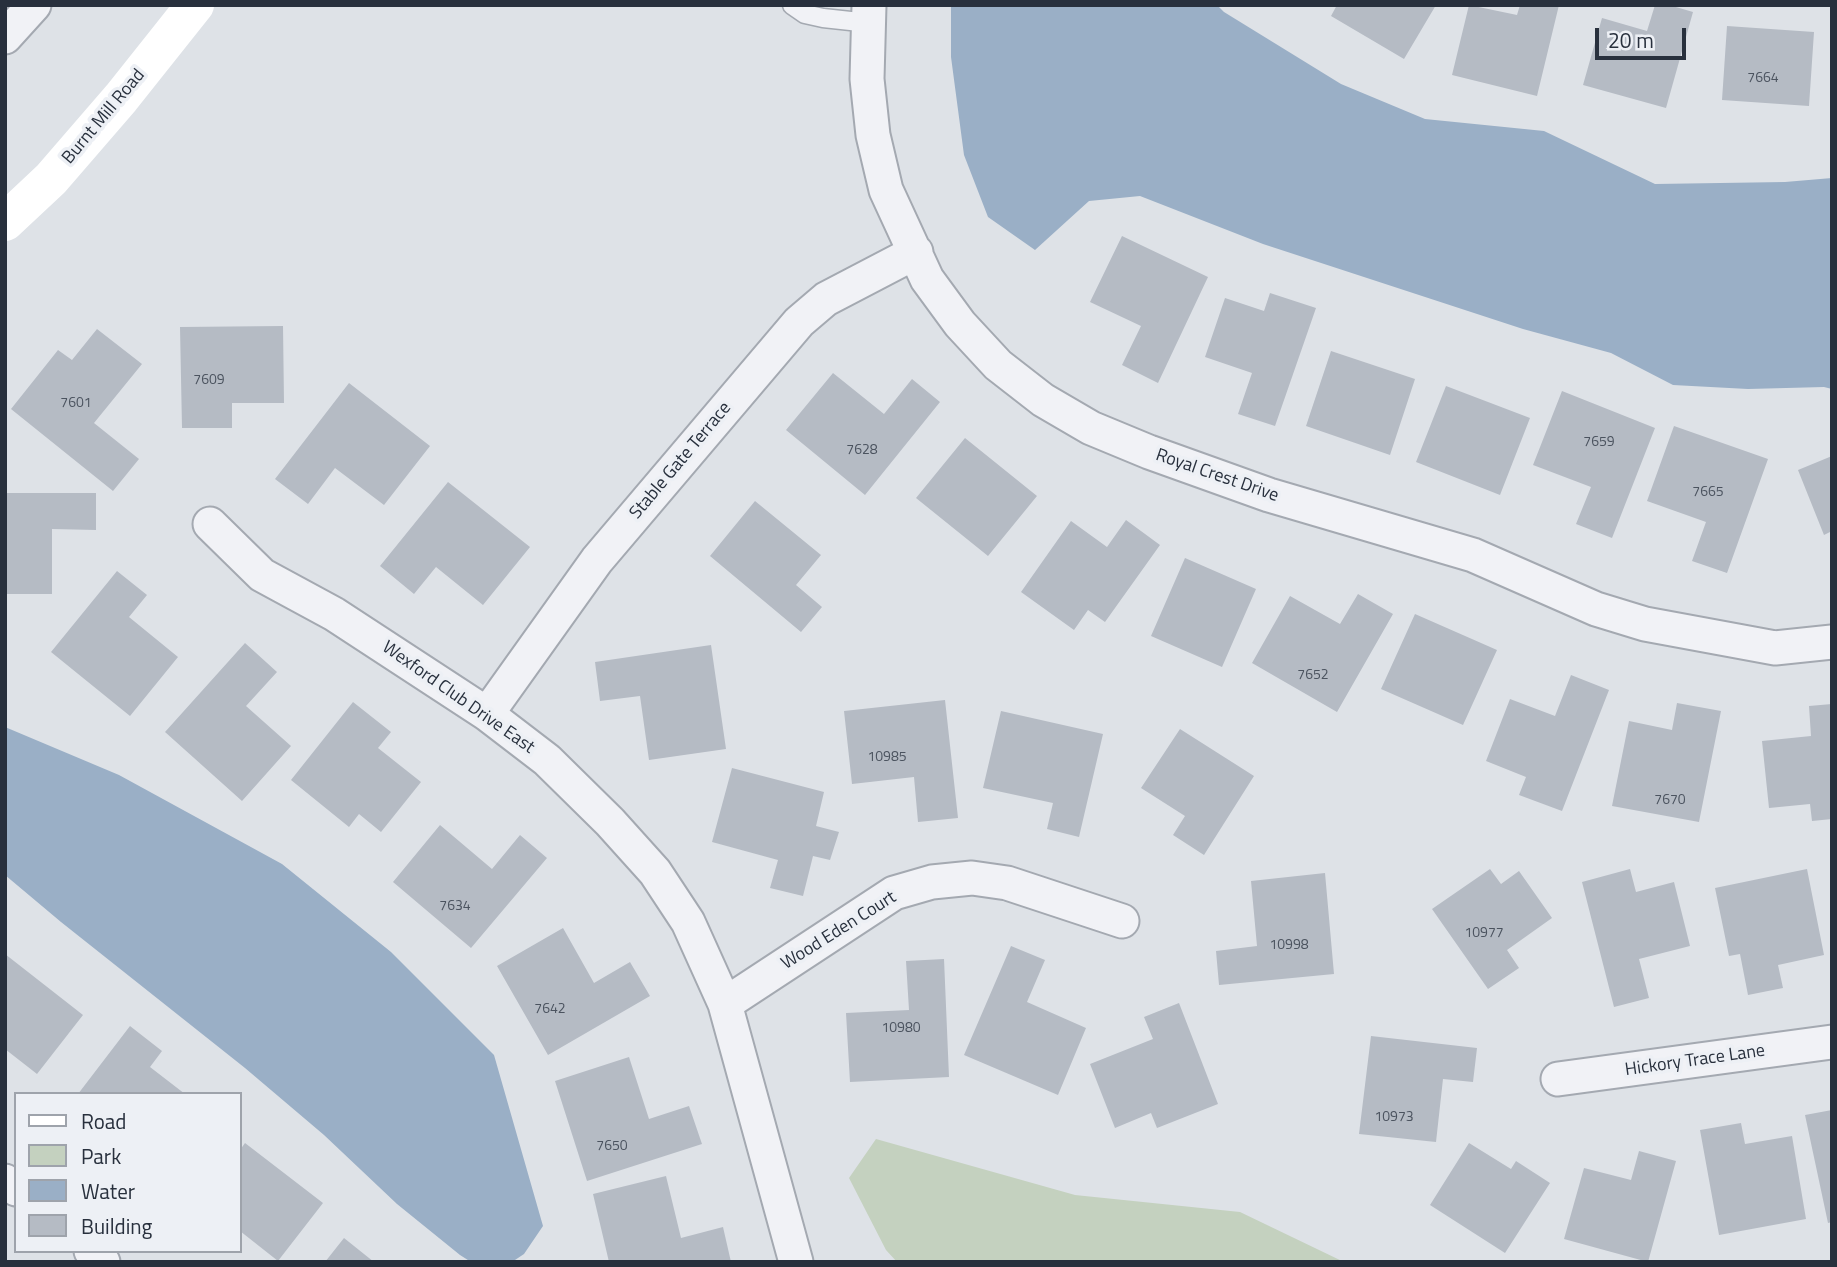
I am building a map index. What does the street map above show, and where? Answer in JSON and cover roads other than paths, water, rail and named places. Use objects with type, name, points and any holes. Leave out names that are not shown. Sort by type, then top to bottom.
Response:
[{"type":"street","points":[[5,37],[34,5]]},
{"type":"street","name":"Burnt Mill Road","points":[[5,222],[51,179],[121,98],[195,5]]},
{"type":"street","name":"Royal Crest Drive","points":[[869,14],[867,79],[873,135],[886,190],[927,279],[960,324],[998,365],[1043,400],[1091,428],[1149,452],[1269,495],[1473,555],[1596,609],[1644,624],[1775,648],[1832,642]]},
{"type":"street","name":"Stable Gate Terrace","points":[[486,714],[597,561],[799,322],[826,299],[916,252]]},
{"type":"street","name":"Wexford Club Drive East","points":[[210,524],[262,575],[334,614],[486,714],[547,760],[656,872],[688,922],[725,1003],[796,1262]]},
{"type":"street","name":"Wood Eden Court","points":[[725,1003],[894,893],[932,882],[971,878],[1007,883],[1122,921]]},
{"type":"street","name":"Hickory Trace Lane","points":[[1558,1079],[1832,1042]]},
{"type":"lane","points":[[792,5],[805,14],[823,19],[869,14]]},
{"type":"water","points":[[951,5],[1217,5],[1224,12],[1341,84],[1425,119],[1544,131],[1655,184],[1785,182],[1832,178],[1832,389],[1748,389],[1673,385],[1611,353],[1523,329],[1263,244],[1140,196],[1089,201],[1035,250],[988,217],[964,155],[951,57]]},
{"type":"water","points":[[5,727],[119,775],[282,864],[391,952],[494,1055],[543,1226],[524,1254],[512,1262],[471,1262],[460,1255],[397,1204],[324,1135],[245,1068],[5,875]]}]
